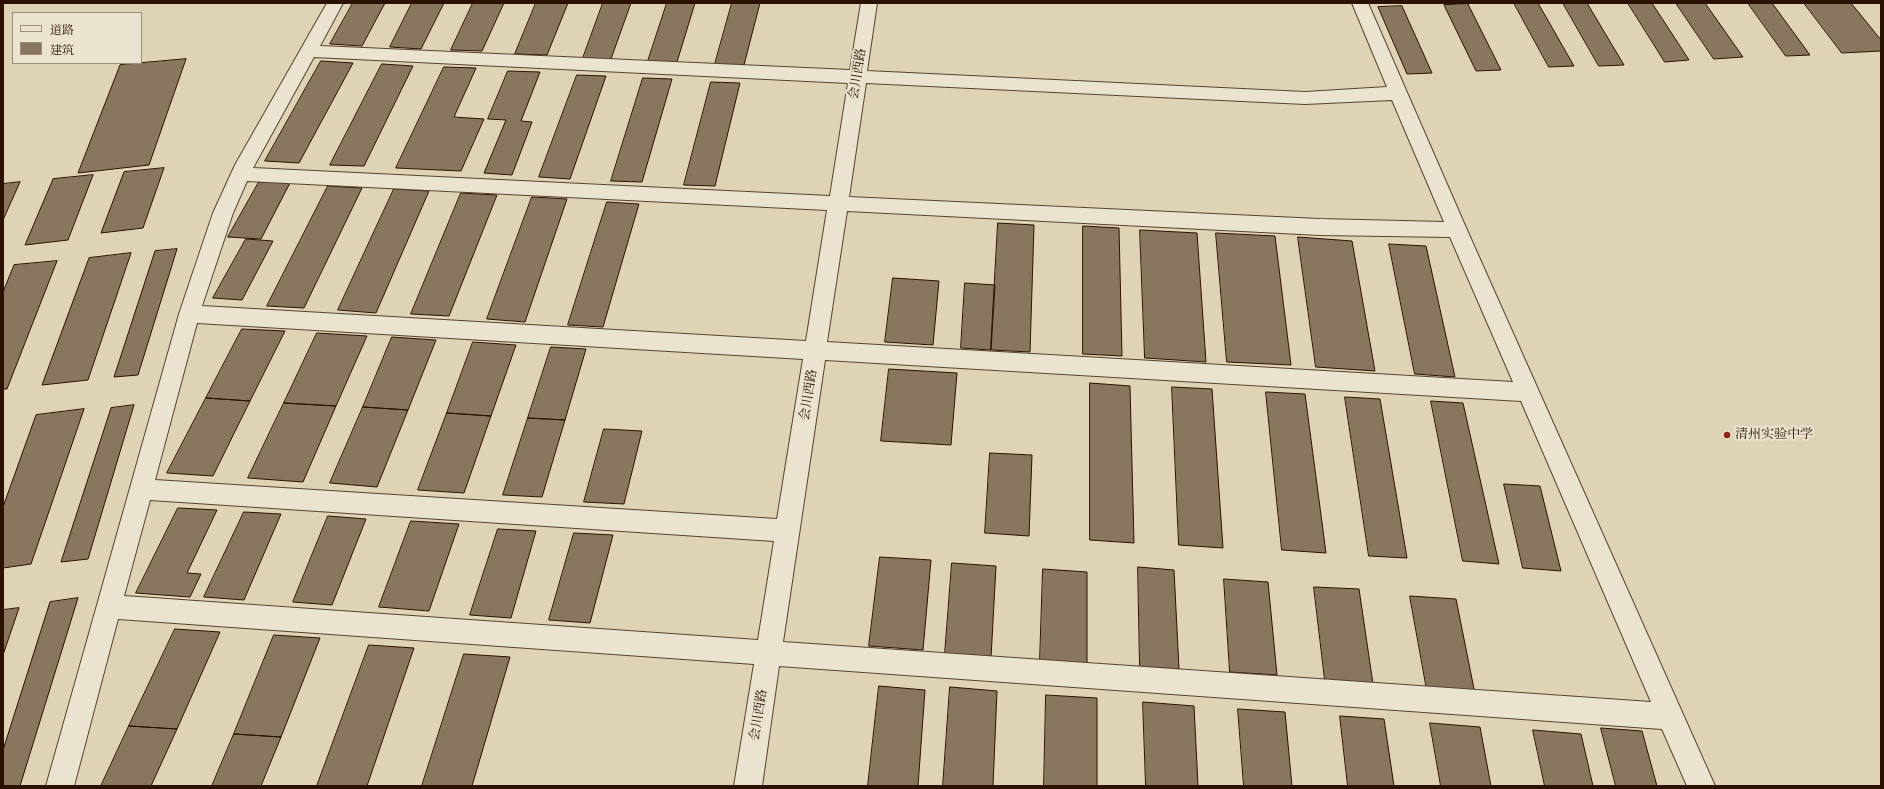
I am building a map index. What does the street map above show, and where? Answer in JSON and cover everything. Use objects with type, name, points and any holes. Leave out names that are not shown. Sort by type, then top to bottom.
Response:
[{"type":"street","points":[[60,786],[189,314],[223,213],[240,174],[335,3]]},
{"type":"street","name":"会川西路","points":[[748,786],[869,3]]},
{"type":"street","points":[[1360,3],[1457,230],[1701,786]]},
{"type":"street","points":[[308,51],[1305,98],[1398,93]]},
{"type":"street","points":[[240,174],[1320,227],[1457,230]]},
{"type":"street","points":[[189,314],[1529,392]]},
{"type":"street","points":[[141,489],[788,531]]},
{"type":"street","points":[[109,607],[1670,716]]},
{"type":"building","points":[[353,3],[385,3],[362,46],[330,44]]},
{"type":"building","points":[[412,3],[444,3],[421,49],[390,47]]},
{"type":"building","points":[[473,3],[504,3],[482,51],[451,50]]},
{"type":"building","points":[[536,3],[568,3],[547,55],[515,54]]},
{"type":"building","points":[[603,3],[631,3],[611,59],[583,58]]},
{"type":"building","points":[[667,3],[695,3],[677,62],[648,61]]},
{"type":"building","points":[[732,3],[760,3],[744,65],[715,64]]},
{"type":"building","points":[[1514,3],[1538,3],[1574,66],[1549,67]]},
{"type":"building","points":[[1563,3],[1587,3],[1624,65],[1599,66]]},
{"type":"building","points":[[1628,3],[1652,3],[1689,60],[1665,62]]},
{"type":"building","points":[[1676,3],[1705,3],[1743,57],[1714,59]]},
{"type":"building","points":[[1748,3],[1772,3],[1810,55],[1786,56]]},
{"type":"building","points":[[1804,3],[1851,3],[1881,40],[1881,51],[1842,53]]},
{"type":"building","points":[[1468,4],[1501,70],[1476,71],[1444,5]]},
{"type":"building","points":[[1402,6],[1432,73],[1407,74],[1378,7]]},
{"type":"building","points":[[186,59],[149,165],[78,173],[120,65]]},
{"type":"building","points":[[321,61],[353,63],[299,163],[265,161]]},
{"type":"building","points":[[382,64],[413,66],[364,166],[330,165]]},
{"type":"building","points":[[444,67],[476,68],[454,117],[484,119],[461,171],[396,168]]},
{"type":"building","points":[[508,71],[540,72],[521,121],[532,122],[512,175],[484,173],[506,120],[488,119]]},
{"type":"building","points":[[577,75],[606,76],[570,179],[539,177]]},
{"type":"building","points":[[643,78],[672,79],[642,182],[611,181]]},
{"type":"building","points":[[711,82],[740,83],[715,186],[684,185]]},
{"type":"building","points":[[164,168],[143,228],[101,233],[124,172]]},
{"type":"building","points":[[93,175],[68,240],[25,245],[53,179]]},
{"type":"building","points":[[20,182],[3,220],[3,184]]},
{"type":"building","points":[[259,182],[290,183],[261,239],[228,237]]},
{"type":"building","points":[[328,186],[362,188],[304,308],[267,306]]},
{"type":"building","points":[[394,189],[429,191],[376,313],[338,310]]},
{"type":"building","points":[[461,193],[497,195],[449,316],[411,314]]},
{"type":"building","points":[[532,197],[567,199],[525,322],[487,319]]},
{"type":"building","points":[[607,202],[639,204],[603,327],[568,325]]},
{"type":"building","points":[[998,223],[1034,225],[1030,352],[991,350]]},
{"type":"building","points":[[1083,226],[1119,228],[1122,356],[1083,354]]},
{"type":"building","points":[[1140,230],[1197,233],[1206,362],[1145,358]]},
{"type":"building","points":[[1216,233],[1275,236],[1291,365],[1227,362]]},
{"type":"building","points":[[1298,237],[1352,241],[1375,371],[1316,367]]},
{"type":"building","points":[[246,239],[273,241],[242,300],[213,298]]},
{"type":"building","points":[[1389,244],[1426,246],[1455,377],[1415,374]]},
{"type":"building","points":[[177,249],[138,375],[114,377],[155,251]]},
{"type":"building","points":[[131,253],[88,380],[42,385],[89,258]]},
{"type":"building","points":[[57,261],[7,389],[3,389],[3,292],[14,265]]},
{"type":"building","points":[[893,278],[939,281],[933,345],[885,342]]},
{"type":"building","points":[[965,283],[995,285],[991,350],[961,348]]},
{"type":"building","points":[[242,329],[285,331],[250,401],[206,398]]},
{"type":"building","points":[[317,333],[367,336],[336,406],[284,403]]},
{"type":"building","points":[[392,337],[436,340],[408,410],[363,407]]},
{"type":"building","points":[[473,342],[516,345],[491,416],[447,413]]},
{"type":"building","points":[[551,347],[586,349],[565,420],[528,418]]},
{"type":"building","points":[[889,369],[957,373],[951,445],[881,441]]},
{"type":"building","points":[[1090,383],[1130,386],[1134,543],[1090,540]]},
{"type":"building","points":[[1172,387],[1212,389],[1223,548],[1179,545]]},
{"type":"building","points":[[1266,392],[1305,394],[1326,553],[1282,550]]},
{"type":"building","points":[[1345,397],[1380,399],[1407,558],[1369,556]]},
{"type":"building","points":[[206,398],[250,401],[213,476],[167,473]]},
{"type":"building","points":[[1431,401],[1463,403],[1499,564],[1463,561]]},
{"type":"building","points":[[284,403],[336,406],[303,482],[248,478]]},
{"type":"building","points":[[134,405],[88,559],[61,562],[111,408]]},
{"type":"building","points":[[363,407],[408,410],[377,487],[330,483]]},
{"type":"building","points":[[84,409],[31,564],[3,568],[3,507],[36,415]]},
{"type":"building","points":[[447,413],[491,416],[464,493],[418,490]]},
{"type":"building","points":[[528,418],[565,420],[542,497],[503,495]]},
{"type":"building","points":[[604,429],[642,431],[624,504],[584,502]]},
{"type":"building","points":[[990,453],[1032,455],[1029,536],[985,533]]},
{"type":"building","points":[[1504,484],[1540,486],[1561,571],[1523,568]]},
{"type":"building","points":[[178,508],[217,510],[187,573],[201,574],[190,597],[136,593]]},
{"type":"building","points":[[244,512],[281,514],[244,600],[204,597]]},
{"type":"building","points":[[328,516],[366,519],[332,605],[293,602]]},
{"type":"building","points":[[411,521],[459,524],[429,611],[379,607]]},
{"type":"building","points":[[498,529],[536,531],[511,618],[470,615]]},
{"type":"building","points":[[574,533],[613,535],[590,623],[549,620]]},
{"type":"building","points":[[880,557],[931,560],[923,650],[869,646]]},
{"type":"building","points":[[952,563],[996,566],[991,658],[945,654]]},
{"type":"building","points":[[1138,567],[1174,570],[1179,669],[1140,667]]},
{"type":"building","points":[[1043,569],[1087,572],[1087,664],[1040,660]]},
{"type":"building","points":[[1224,579],[1268,582],[1277,675],[1230,672]]},
{"type":"building","points":[[1314,587],[1359,589],[1373,684],[1325,680]]},
{"type":"building","points":[[1410,596],[1456,599],[1475,694],[1427,690]]},
{"type":"building","points":[[78,598],[20,786],[3,786],[3,750],[50,602]]},
{"type":"building","points":[[19,608],[3,655],[3,610]]},
{"type":"building","points":[[175,629],[220,632],[177,729],[129,726]]},
{"type":"building","points":[[274,635],[320,638],[281,737],[234,734]]},
{"type":"building","points":[[369,645],[414,648],[367,786],[317,786]]},
{"type":"building","points":[[464,654],[510,657],[472,786],[422,786]]},
{"type":"building","points":[[879,686],[925,690],[918,786],[868,786]]},
{"type":"building","points":[[950,687],[997,691],[993,786],[943,786]]},
{"type":"building","points":[[1046,695],[1097,698],[1097,786],[1044,786]]},
{"type":"building","points":[[1143,702],[1194,706],[1198,786],[1146,786]]},
{"type":"building","points":[[1238,709],[1285,712],[1292,786],[1244,786]]},
{"type":"building","points":[[1340,716],[1384,719],[1394,786],[1348,786]]},
{"type":"building","points":[[1430,723],[1480,727],[1491,786],[1441,786]]},
{"type":"building","points":[[129,726],[177,729],[151,786],[101,786]]},
{"type":"building","points":[[1601,728],[1642,731],[1657,786],[1616,786]]},
{"type":"building","points":[[1533,730],[1581,734],[1593,786],[1545,786]]},
{"type":"building","points":[[234,734],[281,737],[261,786],[212,786]]},
{"type":"place","name":"清州实验中学","points":[[1727,435]]}]
